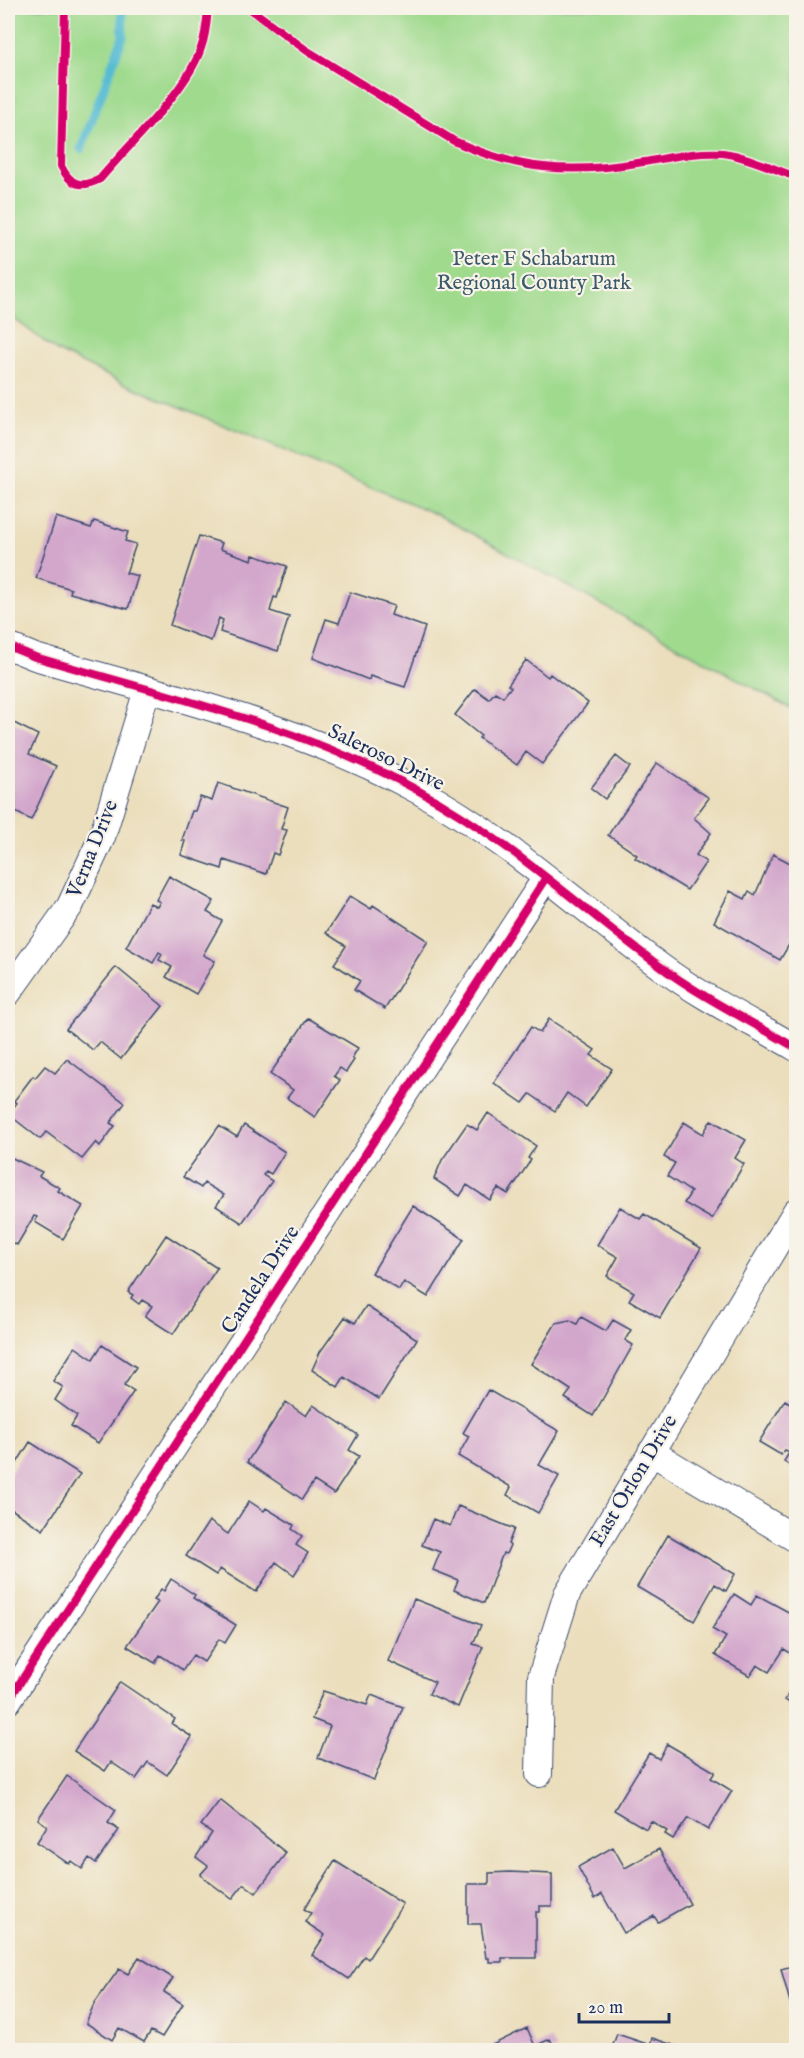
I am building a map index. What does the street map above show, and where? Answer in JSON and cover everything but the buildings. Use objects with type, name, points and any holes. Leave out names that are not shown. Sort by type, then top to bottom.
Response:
[{"type":"street","name":"Saleroso Drive","points":[[8,646],[35,657],[303,738],[358,759],[422,792],[482,831],[663,969],[796,1048]]},
{"type":"street","name":"Verna Drive","points":[[8,993],[70,906],[102,837],[147,690]]},
{"type":"street","name":"Candela Drive","points":[[8,1701],[545,879]]},
{"type":"street","name":"East Orlon Drive","points":[[539,1774],[541,1677],[567,1594],[796,1211]]},
{"type":"street","points":[[651,1452],[796,1539]]},
{"type":"green space","name":"Peter F Schabarum Regional County Park","points":[[8,8],[796,8],[796,711],[438,515],[123,383],[57,351],[8,314]]},
{"type":"waterway","points":[[81,149],[123,36],[122,8]]},
{"type":"cycle path","points":[[65,8],[61,166],[72,181],[82,184],[100,179],[184,82],[203,43],[208,8]]},
{"type":"cycle path","points":[[249,8],[306,50],[454,141],[477,151],[522,164],[566,169],[637,163],[690,154],[723,153],[751,160],[796,177]]},
{"type":"cycle path","points":[[8,646],[35,657],[231,714],[327,748],[374,768],[419,791],[482,830],[543,874],[677,978],[796,1048]]},
{"type":"cycle path","points":[[8,1701],[545,879]]}]
